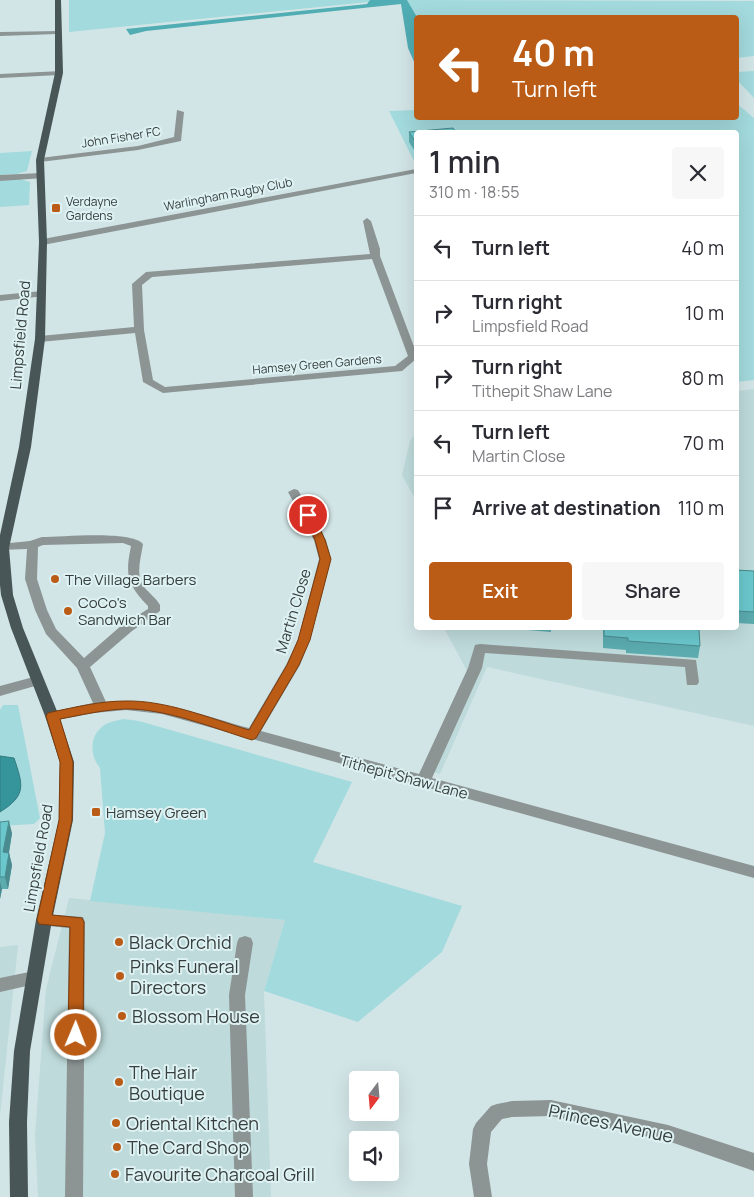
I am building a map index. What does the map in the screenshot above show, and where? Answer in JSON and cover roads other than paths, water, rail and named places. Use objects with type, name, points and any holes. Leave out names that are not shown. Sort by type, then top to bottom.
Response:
[{"type":"main road","name":"Limpsfield Road","points":[[19,1197],[18,1122],[22,1051],[44,920],[66,820],[66,762],[52,716],[37,682],[7,595],[4,547],[25,447],[40,339],[44,242],[40,160],[59,73],[58,0]]},
{"type":"street","points":[[0,34],[57,32]]},
{"type":"street","points":[[0,76],[59,73]]},
{"type":"street","name":"John Fisher FC","points":[[40,160],[138,148],[178,139],[180,112]]},
{"type":"street","name":"Warlingham Rugby Club","points":[[44,242],[414,171]]},
{"type":"street","points":[[0,178],[41,176]]},
{"type":"street","points":[[367,221],[375,249],[375,256]]},
{"type":"street","name":"Hamsey Green Gardens","points":[[375,256],[413,357],[398,369],[163,390],[148,382],[139,330],[137,284],[150,274],[375,256]]},
{"type":"street","points":[[0,298],[42,294]]},
{"type":"street","points":[[40,339],[139,330]]},
{"type":"street","name":"Martin Close","points":[[252,735],[293,665],[304,640],[325,559],[320,540],[294,492]]},
{"type":"street","points":[[4,547],[31,545],[42,541],[124,538],[137,544],[133,569],[135,584],[154,605],[154,611],[127,628],[83,666]]},
{"type":"street","points":[[31,545],[33,548],[31,579],[41,610],[51,631],[83,666],[102,707]]},
{"type":"street","points":[[424,782],[475,668],[480,648],[692,663],[692,682]]},
{"type":"street","points":[[0,691],[37,682]]},
{"type":"street","name":"Tithepit Shaw Lane","points":[[52,716],[102,707],[126,705],[162,709],[754,872]]},
{"type":"street","points":[[44,920],[77,922],[74,1197]]},
{"type":"street","points":[[244,1197],[237,995],[245,943]]},
{"type":"street","points":[[0,985],[34,978]]},
{"type":"street","name":"Princes Avenue","points":[[484,1197],[478,1164],[482,1129],[496,1112],[512,1109],[551,1108],[668,1133],[754,1162]]},
{"type":"place","name":"Verdayne Gardens","points":[[56,208]]},
{"type":"place","name":"The Village Barbers","points":[[55,579]]},
{"type":"place","name":"CoCo's Sandwich Bar","points":[[68,611]]},
{"type":"place","name":"Hamsey Green","points":[[96,812]]},
{"type":"place","name":"Black Orchid","points":[[119,942]]},
{"type":"place","name":"Pinks Funeral Directors","points":[[120,976]]},
{"type":"place","name":"Blossom House","points":[[122,1016]]},
{"type":"place","name":"The Hair Boutique","points":[[119,1082]]},
{"type":"place","name":"Oriental Kitchen","points":[[116,1123]]},
{"type":"place","name":"The Card Shop","points":[[117,1147]]},
{"type":"place","name":"Favourite Charcoal Grill","points":[[115,1174]]}]
